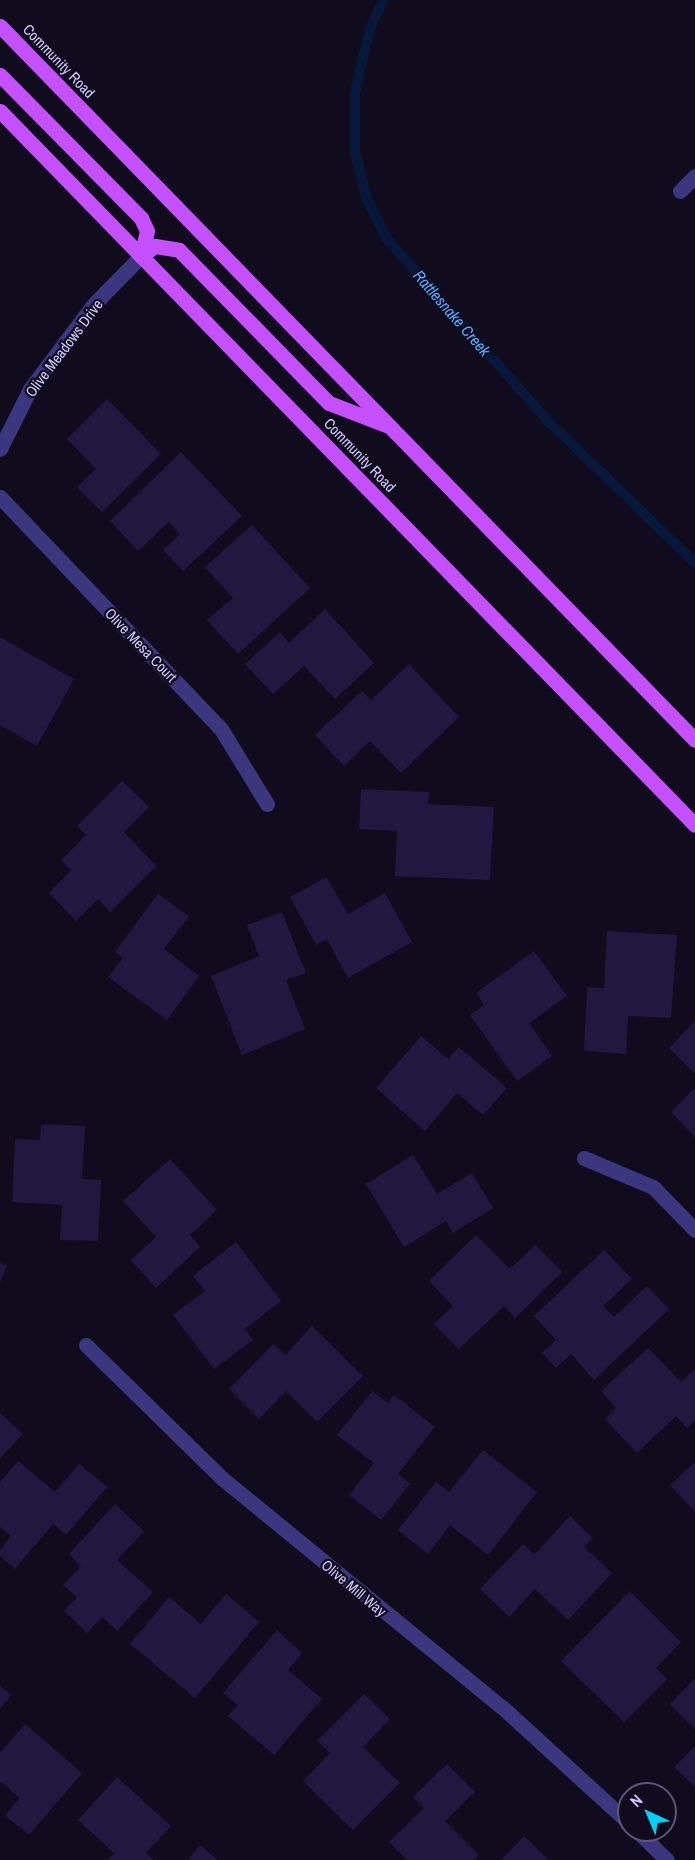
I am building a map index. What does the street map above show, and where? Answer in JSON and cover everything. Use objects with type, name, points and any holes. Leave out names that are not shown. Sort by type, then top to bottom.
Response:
[{"type":"main road","name":"Community Road","points":[[0,26],[695,740]]},
{"type":"main road","points":[[0,75],[141,218],[147,231],[141,255]]},
{"type":"main road","name":"Community Road","points":[[0,111],[695,825]]},
{"type":"main road","points":[[141,255],[155,246],[179,250],[329,403],[389,426]]},
{"type":"street","points":[[680,191],[695,176]]},
{"type":"street","name":"Olive Meadows Drive","points":[[0,449],[30,389],[93,305],[141,255]]},
{"type":"street","name":"Olive Mesa Court","points":[[0,497],[221,729],[267,804]]},
{"type":"street","points":[[584,1158],[653,1187],[695,1230]]},
{"type":"street","name":"Olive Mill Way","points":[[87,1345],[223,1479],[502,1707],[617,1812]]},
{"type":"street","points":[[648,1842],[667,1860]]},
{"type":"building","points":[[107,399],[161,454],[102,512],[77,487],[96,469],[67,439]]},
{"type":"building","points":[[181,452],[242,516],[183,571],[163,550],[180,534],[169,522],[138,551],[110,521]]},
{"type":"building","points":[[252,525],[310,588],[238,654],[207,620],[233,598],[205,567]]},
{"type":"building","points":[[325,609],[374,663],[335,699],[304,666],[273,694],[245,664],[280,632],[289,643]]},
{"type":"building","points":[[0,637],[74,679],[37,746],[0,725]]},
{"type":"building","points":[[409,664],[459,717],[401,773],[370,741],[344,766],[315,735],[362,691],[371,700]]},
{"type":"building","points":[[122,781],[149,807],[124,832],[156,866],[110,912],[98,899],[76,921],[49,893],[71,870],[61,860],[86,835],[77,826]]},
{"type":"building","points":[[361,789],[429,792],[428,804],[494,807],[490,880],[395,876],[397,831],[359,829]]},
{"type":"building","points":[[326,877],[348,914],[385,893],[412,942],[348,978],[327,939],[316,945],[290,897]]},
{"type":"building","points":[[158,894],[189,916],[164,949],[199,976],[167,1020],[108,977],[123,958],[115,952]]},
{"type":"building","points":[[282,912],[306,973],[286,980],[305,1029],[242,1055],[211,976],[259,956],[247,925]]},
{"type":"building","points":[[607,931],[677,935],[671,1018],[628,1016],[626,1054],[584,1051],[587,987],[604,988]]},
{"type":"building","points":[[534,951],[567,996],[529,1023],[552,1056],[517,1081],[470,1015],[484,1005],[476,993]]},
{"type":"building","points":[[695,1021],[695,1074],[669,1048]]},
{"type":"building","points":[[421,1036],[448,1059],[459,1047],[507,1088],[483,1115],[457,1093],[425,1131],[376,1088]]},
{"type":"building","points":[[695,1088],[695,1137],[671,1112]]},
{"type":"building","points":[[41,1124],[85,1126],[82,1179],[101,1180],[98,1241],[60,1240],[62,1205],[12,1202],[15,1139],[40,1140]]},
{"type":"building","points":[[413,1155],[437,1194],[472,1173],[493,1208],[453,1233],[446,1221],[404,1247],[366,1184]]},
{"type":"building","points":[[170,1159],[217,1210],[190,1235],[200,1247],[156,1288],[131,1260],[156,1237],[123,1201]]},
{"type":"building","points":[[476,1235],[510,1269],[535,1245],[562,1272],[515,1318],[504,1306],[459,1349],[434,1324],[453,1306],[429,1281]]},
{"type":"building","points":[[236,1242],[281,1301],[245,1329],[253,1340],[214,1369],[173,1315],[205,1291],[193,1276]]},
{"type":"building","points":[[604,1250],[632,1279],[603,1306],[614,1317],[647,1286],[669,1309],[594,1380],[571,1354],[556,1368],[542,1353],[556,1340],[534,1316]]},
{"type":"building","points":[[0,1263],[7,1266],[0,1282]]},
{"type":"building","points":[[312,1326],[363,1376],[317,1422],[286,1391],[259,1419],[229,1389],[273,1344],[285,1355]]},
{"type":"building","points":[[648,1348],[681,1382],[695,1369],[695,1420],[687,1428],[676,1416],[637,1453],[605,1419],[616,1408],[601,1391]]},
{"type":"building","points":[[372,1391],[388,1403],[394,1395],[435,1427],[398,1474],[410,1484],[381,1520],[349,1495],[374,1463],[337,1435]]},
{"type":"building","points":[[0,1413],[23,1434],[0,1458]]},
{"type":"building","points":[[483,1450],[537,1492],[488,1555],[450,1525],[428,1554],[398,1530],[436,1482],[449,1492]]},
{"type":"building","points":[[18,1461],[55,1492],[79,1464],[107,1487],[66,1535],[53,1524],[15,1569],[0,1556],[0,1550],[11,1536],[0,1527],[0,1482]]},
{"type":"building","points":[[695,1462],[695,1512],[670,1485]]},
{"type":"building","points":[[115,1504],[144,1531],[117,1560],[153,1592],[117,1631],[102,1617],[87,1633],[64,1611],[77,1597],[63,1585],[81,1566],[69,1554]]},
{"type":"building","points":[[570,1516],[593,1538],[584,1547],[612,1573],[568,1620],[535,1589],[509,1617],[480,1589],[523,1544],[534,1555]]},
{"type":"building","points":[[630,1591],[681,1642],[656,1668],[667,1679],[624,1722],[561,1661]]},
{"type":"building","points":[[226,1594],[259,1622],[195,1698],[130,1644],[169,1597],[201,1624]]},
{"type":"building","points":[[277,1630],[302,1653],[288,1670],[322,1699],[274,1755],[228,1716],[238,1705],[223,1693]]},
{"type":"building","points":[[695,1678],[695,1729],[670,1704]]},
{"type":"building","points":[[0,1686],[11,1695],[0,1709]]},
{"type":"building","points":[[364,1694],[390,1719],[363,1747],[400,1783],[353,1830],[303,1781],[330,1753],[317,1741]]},
{"type":"building","points":[[25,1724],[82,1773],[29,1835],[5,1815],[20,1798],[0,1781],[0,1753]]},
{"type":"building","points":[[695,1746],[695,1787],[674,1767]]},
{"type":"building","points":[[447,1764],[475,1792],[445,1821],[479,1855],[474,1860],[407,1860],[389,1842],[424,1808],[413,1797]]},
{"type":"building","points":[[117,1777],[171,1826],[146,1853],[154,1860],[108,1860],[114,1853],[78,1820]]},
{"type":"building","points":[[524,1836],[549,1860],[501,1860]]},
{"type":"building","points":[[200,1845],[218,1860],[188,1860]]},
{"type":"waterway","name":"Rattlesnake Creek","points":[[383,0],[369,32],[355,93],[355,152],[367,199],[387,239],[547,420],[695,563]]}]
